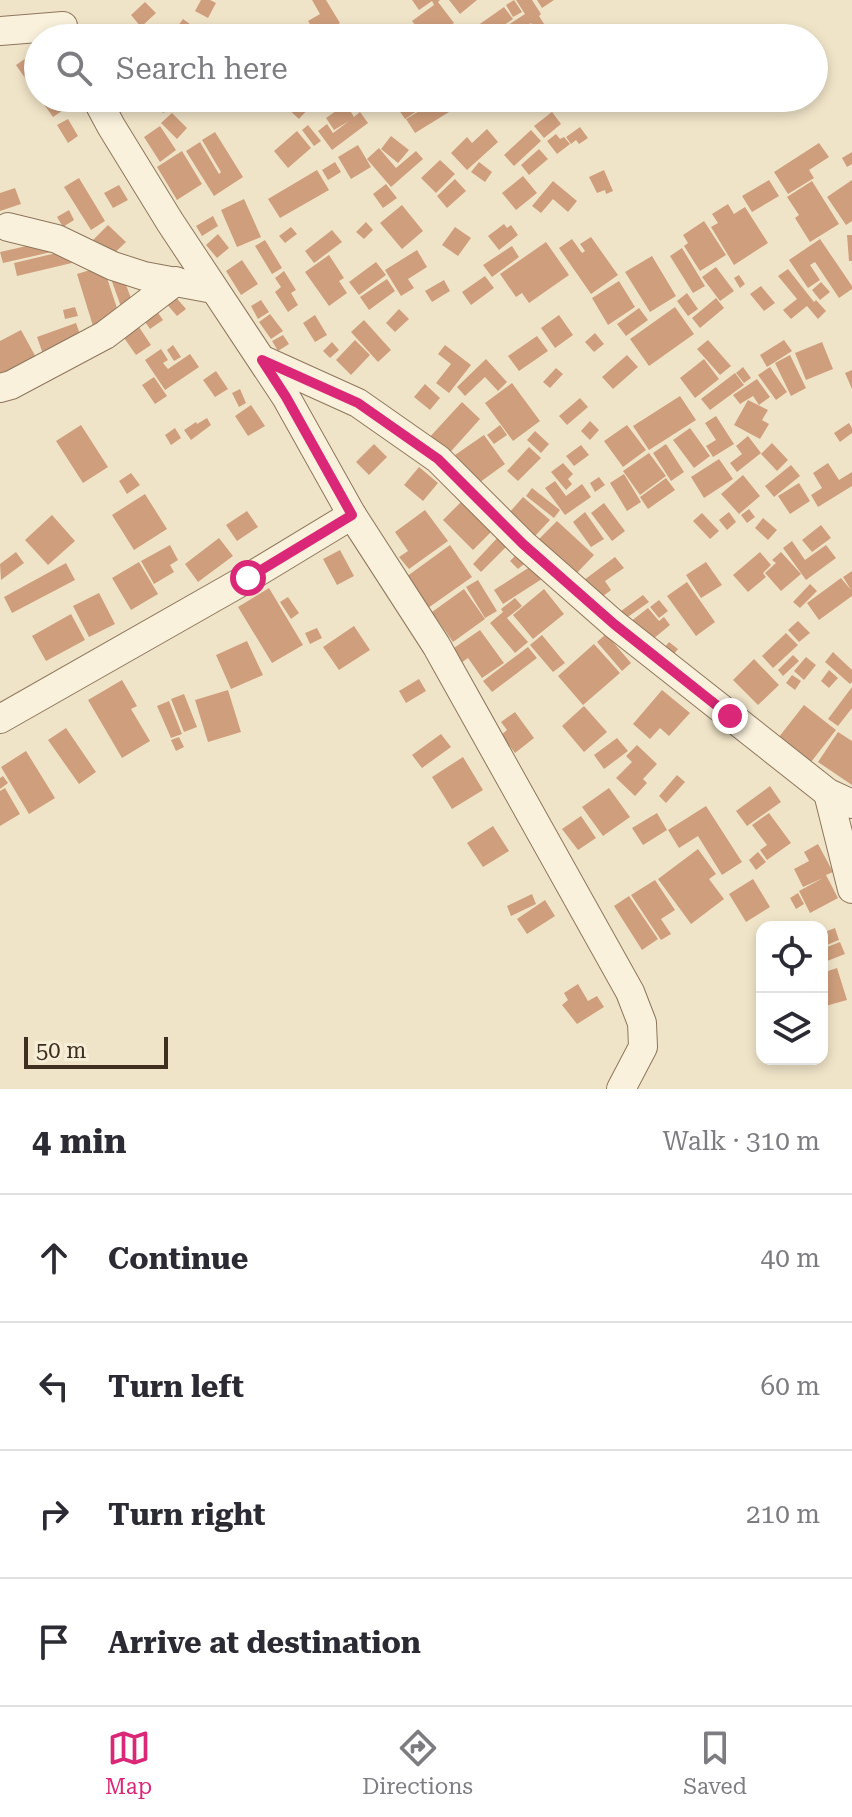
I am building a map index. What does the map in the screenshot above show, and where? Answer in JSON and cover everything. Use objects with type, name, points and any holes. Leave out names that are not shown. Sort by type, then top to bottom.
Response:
[{"type":"street","points":[[0,31],[24,27]]},
{"type":"street","points":[[104,112],[213,289],[286,397],[352,515],[436,645],[630,992],[642,1023],[643,1047],[621,1089]]},
{"type":"street","points":[[8,227],[57,239],[113,266],[144,276],[213,289]]},
{"type":"street","points":[[0,388],[105,335],[176,281]]},
{"type":"street","points":[[262,360],[358,403],[438,459],[523,544],[614,624],[840,798],[852,889]]},
{"type":"street","points":[[0,719],[352,515]]},
{"type":"building","points":[[201,0],[216,3],[208,18],[195,11]]},
{"type":"building","points":[[312,0],[326,0],[340,23],[310,24],[308,21],[320,14]]},
{"type":"building","points":[[412,0],[440,0],[438,2],[454,23],[414,24],[412,21],[434,5],[432,1],[419,10]]},
{"type":"building","points":[[449,0],[477,0],[460,14]]},
{"type":"building","points":[[514,0],[522,12],[513,17],[506,5]]},
{"type":"building","points":[[516,0],[532,0],[544,24],[510,24],[525,14]]},
{"type":"building","points":[[537,0],[554,0],[542,8]]},
{"type":"building","points":[[145,2],[156,13],[144,24],[138,24],[131,15]]},
{"type":"building","points":[[504,7],[513,19],[506,24],[480,24]]},
{"type":"building","points":[[24,60],[24,77],[16,65]]},
{"type":"building","points":[[292,112],[305,112],[299,119]]},
{"type":"building","points":[[335,112],[351,112],[354,117],[360,112],[368,123],[332,150],[318,131],[327,124],[333,133],[349,121],[334,130],[326,118]]},
{"type":"building","points":[[400,112],[416,112],[405,119]]},
{"type":"building","points":[[418,112],[449,112],[415,133],[406,119]]},
{"type":"building","points":[[552,112],[561,124],[544,138],[534,126]]},
{"type":"building","points":[[172,113],[187,128],[177,139],[161,123]]},
{"type":"building","points":[[68,119],[78,136],[68,143],[57,125]]},
{"type":"building","points":[[308,125],[321,141],[314,146],[302,130]]},
{"type":"building","points":[[160,126],[176,150],[160,162],[144,137]]},
{"type":"building","points":[[580,127],[588,138],[579,144],[576,140],[571,144],[566,137]]},
{"type":"building","points":[[487,129],[498,142],[467,170],[451,153],[467,137],[472,143]]},
{"type":"building","points":[[531,130],[541,141],[514,166],[504,155]]},
{"type":"building","points":[[297,131],[311,148],[288,168],[274,151]]},
{"type":"building","points":[[215,132],[243,177],[214,196],[186,151],[200,142],[219,174],[221,172],[202,140]]},
{"type":"building","points":[[556,134],[570,144],[557,154],[547,141]]},
{"type":"building","points":[[391,136],[409,150],[398,163],[381,149]]},
{"type":"building","points":[[819,143],[829,157],[809,170],[814,178],[788,194],[774,172]]},
{"type":"building","points":[[358,145],[371,167],[351,179],[338,157]]},
{"type":"building","points":[[379,148],[396,168],[416,151],[423,159],[391,187],[367,159]]},
{"type":"building","points":[[539,149],[548,159],[529,175],[521,165]]},
{"type":"building","points":[[182,151],[202,184],[177,200],[157,167]]},
{"type":"building","points":[[852,152],[852,164],[847,167],[842,158]]},
{"type":"building","points":[[440,160],[455,174],[436,193],[421,178]]},
{"type":"building","points":[[335,162],[341,172],[328,180],[322,170]]},
{"type":"building","points":[[479,162],[492,172],[485,182],[471,172]]},
{"type":"building","points":[[317,170],[329,190],[280,218],[268,199]]},
{"type":"building","points":[[604,170],[613,191],[606,194],[605,190],[597,193],[589,177]]},
{"type":"building","points":[[523,176],[537,193],[516,210],[502,193]]},
{"type":"building","points":[[79,178],[105,221],[91,230],[64,187]]},
{"type":"building","points":[[455,179],[466,191],[447,208],[437,196]]},
{"type":"building","points":[[769,180],[779,196],[752,212],[742,196]]},
{"type":"building","points":[[852,180],[852,221],[846,225],[827,197]]},
{"type":"building","points":[[553,181],[577,201],[568,212],[553,199],[541,213],[532,206]]},
{"type":"building","points":[[812,181],[839,224],[810,242],[795,218],[799,215],[787,197]]},
{"type":"building","points":[[386,184],[397,198],[383,208],[373,194]]},
{"type":"building","points":[[119,185],[128,200],[113,208],[104,193]]},
{"type":"building","points":[[15,188],[21,204],[0,211],[0,193]]},
{"type":"building","points":[[244,199],[261,237],[237,247],[221,210]]},
{"type":"building","points":[[728,204],[734,214],[745,207],[768,243],[734,265],[711,227],[718,223],[712,214]]},
{"type":"building","points":[[402,205],[423,231],[402,249],[380,223]]},
{"type":"building","points":[[69,210],[74,220],[63,227],[57,217]]},
{"type":"building","points":[[213,216],[218,226],[202,236],[196,226]]},
{"type":"building","points":[[704,221],[726,255],[700,271],[684,246],[688,243],[683,235]]},
{"type":"building","points":[[366,222],[373,230],[364,239],[356,232]]},
{"type":"building","points":[[504,224],[507,228],[511,225],[518,235],[499,250],[488,236]]},
{"type":"building","points":[[108,225],[126,242],[107,260],[90,243]]},
{"type":"building","points":[[291,227],[297,234],[285,243],[279,236]]},
{"type":"building","points":[[455,227],[471,238],[458,256],[442,245]]},
{"type":"building","points":[[332,230],[342,242],[314,263],[305,251]]},
{"type":"building","points":[[218,234],[229,248],[217,258],[206,245]]},
{"type":"building","points":[[847,235],[852,235],[852,261],[849,261]]},
{"type":"building","points":[[591,237],[618,275],[591,294],[559,248],[572,239],[582,253],[585,251],[580,244]]},
{"type":"building","points":[[820,239],[852,286],[839,298],[815,262],[810,265],[820,280],[808,288],[789,260]]},
{"type":"building","points":[[53,240],[56,251],[3,263],[0,252]]},
{"type":"building","points":[[265,240],[282,268],[272,274],[255,246]]},
{"type":"building","points":[[546,242],[569,275],[529,303],[522,293],[516,297],[500,274]]},
{"type":"building","points":[[512,246],[519,257],[492,277],[483,265]]},
{"type":"building","points":[[682,248],[705,286],[693,293],[670,256]]},
{"type":"building","points":[[73,249],[76,262],[17,276],[14,263]]},
{"type":"building","points":[[417,250],[427,267],[408,279],[414,288],[401,296],[385,270]]},
{"type":"building","points":[[329,255],[344,278],[339,281],[347,293],[329,306],[305,272]]},
{"type":"building","points":[[652,256],[676,296],[650,312],[625,272]]},
{"type":"building","points":[[242,260],[258,284],[241,295],[226,271]]},
{"type":"building","points":[[376,262],[386,275],[359,295],[349,282]]},
{"type":"building","points":[[103,266],[120,317],[93,326],[77,274]]},
{"type":"building","points":[[716,267],[734,291],[720,301],[702,277]]},
{"type":"building","points":[[788,269],[814,302],[816,300],[826,311],[818,319],[807,306],[791,319],[783,310],[797,299],[778,276]]},
{"type":"building","points":[[284,271],[296,290],[291,293],[298,305],[288,312],[275,292],[281,287],[275,278]]},
{"type":"building","points":[[121,272],[136,311],[124,315],[110,276]]},
{"type":"building","points":[[739,275],[745,284],[740,288],[734,278]]},
{"type":"building","points":[[485,276],[494,288],[471,305],[462,292]]},
{"type":"building","points":[[387,279],[395,291],[369,310],[360,297]]},
{"type":"building","points":[[444,280],[450,291],[432,302],[425,291]]},
{"type":"building","points":[[619,281],[635,307],[608,325],[592,298]]},
{"type":"building","points":[[821,282],[830,292],[820,300],[812,290]]},
{"type":"building","points":[[761,286],[775,303],[764,311],[750,294]]},
{"type":"building","points":[[687,293],[698,309],[688,316],[677,301]]},
{"type":"building","points":[[174,295],[186,309],[177,316],[165,302]]},
{"type":"building","points":[[716,298],[724,308],[700,328],[692,318]]},
{"type":"building","points":[[261,300],[269,312],[258,319],[251,306]]},
{"type":"building","points":[[75,307],[78,316],[65,319],[63,310]]},
{"type":"building","points":[[154,307],[163,320],[150,329],[141,316]]},
{"type":"building","points":[[675,307],[694,334],[649,366],[630,339]]},
{"type":"building","points":[[639,308],[648,320],[626,336],[617,324]]},
{"type":"building","points":[[399,309],[409,319],[395,332],[386,323]]},
{"type":"building","points":[[270,314],[283,331],[271,339],[259,322]]},
{"type":"building","points":[[315,315],[327,335],[315,342],[303,323]]},
{"type":"building","points":[[559,315],[573,335],[555,348],[541,328]]},
{"type":"building","points":[[364,320],[391,350],[378,362],[351,332]]},
{"type":"building","points":[[76,323],[83,343],[44,357],[37,337]]},
{"type":"building","points":[[137,324],[151,345],[136,355],[122,335]]},
{"type":"building","points":[[21,330],[38,361],[0,382],[0,341]]},
{"type":"building","points":[[595,333],[604,344],[594,352],[585,342]]},
{"type":"building","points":[[283,335],[289,344],[278,351],[272,341]]},
{"type":"building","points":[[537,336],[548,351],[519,371],[508,356]]},
{"type":"building","points":[[355,340],[370,355],[351,375],[336,360]]},
{"type":"building","points":[[708,340],[731,366],[720,375],[697,349]]},
{"type":"building","points":[[784,340],[792,351],[767,367],[760,355]]},
{"type":"building","points":[[332,342],[339,350],[330,358],[323,351]]},
{"type":"building","points":[[822,342],[833,369],[806,380],[795,353]]},
{"type":"building","points":[[173,345],[181,357],[174,361],[167,350]]},
{"type":"building","points":[[445,345],[471,365],[449,393],[436,383],[451,364],[438,354]]},
{"type":"building","points":[[161,349],[168,360],[163,363],[168,369],[190,354],[199,367],[165,390],[145,360]]},
{"type":"building","points":[[627,355],[638,367],[613,389],[602,377]]},
{"type":"building","points":[[790,355],[806,388],[791,396],[775,363]]},
{"type":"building","points":[[486,359],[507,382],[498,391],[485,377],[465,396],[457,387]]},
{"type":"building","points":[[704,359],[719,379],[695,398],[680,378]]},
{"type":"building","points":[[743,367],[751,378],[744,383],[736,373]]},
{"type":"building","points":[[770,367],[787,392],[776,400],[758,375]]},
{"type":"building","points":[[556,368],[563,374],[550,388],[543,382]]},
{"type":"building","points":[[852,370],[852,389],[845,373]]},
{"type":"building","points":[[216,371],[228,389],[215,397],[203,380]]},
{"type":"building","points":[[735,373],[744,385],[710,410],[701,399]]},
{"type":"building","points":[[154,377],[167,396],[155,404],[142,385]]},
{"type":"building","points":[[757,379],[770,397],[759,405],[753,396],[740,404],[733,395]]},
{"type":"building","points":[[512,383],[540,421],[513,441],[485,403]]},
{"type":"building","points":[[425,384],[440,398],[430,410],[414,397]]},
{"type":"building","points":[[240,389],[246,403],[239,407],[232,393]]},
{"type":"building","points":[[680,396],[696,420],[649,450],[633,426]]},
{"type":"building","points":[[580,398],[588,407],[567,425],[559,416]]},
{"type":"building","points":[[748,400],[768,410],[762,420],[769,424],[760,439],[734,425]]},
{"type":"building","points":[[462,402],[480,419],[445,458],[427,440]]},
{"type":"building","points":[[251,405],[265,426],[248,436],[235,416]]},
{"type":"building","points":[[716,416],[734,444],[713,457],[706,446],[716,440],[705,423]]},
{"type":"building","points":[[207,418],[211,425],[191,440],[184,430]]},
{"type":"building","points":[[590,421],[599,430],[590,440],[581,431]]},
{"type":"building","points":[[849,423],[852,433],[840,442],[834,433]]},
{"type":"building","points":[[81,425],[108,467],[83,483],[56,441]]},
{"type":"building","points":[[500,425],[507,435],[494,444],[487,435]]},
{"type":"building","points":[[627,425],[646,450],[623,467],[604,441]]},
{"type":"building","points":[[175,428],[181,438],[171,445],[165,435]]},
{"type":"building","points":[[690,428],[710,456],[694,468],[673,440]]},
{"type":"building","points":[[535,431],[549,444],[541,453],[527,440]]},
{"type":"building","points":[[484,435],[505,464],[476,485],[455,455]]},
{"type":"building","points":[[748,436],[761,453],[737,472],[730,463],[742,454],[736,446]]},
{"type":"building","points":[[772,443],[788,460],[777,471],[761,454]]},
{"type":"building","points":[[374,444],[387,457],[369,475],[356,462]]},
{"type":"building","points":[[666,444],[684,472],[671,481],[653,453]]},
{"type":"building","points":[[581,445],[589,455],[574,466],[566,456]]},
{"type":"building","points":[[529,447],[541,458],[518,481],[507,471]]},
{"type":"building","points":[[649,453],[666,476],[640,495],[623,471]]},
{"type":"building","points":[[719,459],[733,479],[704,498],[691,477]]},
{"type":"building","points":[[563,463],[573,474],[568,479],[572,484],[566,490],[551,472]]},
{"type":"building","points":[[828,463],[839,480],[852,472],[852,486],[818,507],[811,495],[822,488],[813,473]]},
{"type":"building","points":[[791,465],[800,476],[774,497],[765,486]]},
{"type":"building","points":[[419,467],[438,483],[423,501],[404,485]]},
{"type":"building","points":[[131,473],[140,485],[127,494],[119,481]]},
{"type":"building","points":[[624,474],[641,502],[627,511],[610,483]]},
{"type":"building","points":[[743,475],[760,496],[739,514],[721,494]]},
{"type":"building","points":[[599,477],[605,485],[595,492],[590,483]]},
{"type":"building","points":[[666,478],[675,490],[648,509],[640,497]]},
{"type":"building","points":[[555,481],[566,496],[582,484],[591,497],[565,515],[545,488]]},
{"type":"building","points":[[799,483],[810,501],[790,514],[778,496]]},
{"type":"building","points":[[532,488],[560,510],[554,518],[526,496]]},
{"type":"building","points":[[145,494],[167,529],[134,550],[112,515]]},
{"type":"building","points":[[523,497],[550,520],[535,536],[509,513]]},
{"type":"building","points":[[464,499],[494,529],[473,550],[443,520]]},
{"type":"building","points":[[604,503],[625,531],[612,541],[591,513]]},
{"type":"building","points":[[749,509],[755,517],[747,523],[741,515]]},
{"type":"building","points":[[425,510],[448,541],[409,569],[399,557],[408,551],[395,532]]},
{"type":"building","points":[[247,511],[258,527],[237,541],[226,525]]},
{"type":"building","points":[[585,512],[604,539],[591,547],[573,522]]},
{"type":"building","points":[[729,512],[736,522],[727,530],[719,520]]},
{"type":"building","points":[[702,513],[719,531],[710,539],[693,521]]},
{"type":"building","points":[[52,515],[75,541],[48,565],[25,540]]},
{"type":"building","points":[[763,518],[777,530],[768,540],[755,528]]},
{"type":"building","points":[[557,521],[594,555],[574,576],[537,541]]},
{"type":"building","points":[[821,525],[831,538],[812,552],[802,540]]},
{"type":"building","points":[[500,535],[509,544],[481,572],[473,564]]},
{"type":"building","points":[[219,538],[233,556],[198,582],[185,564]]},
{"type":"building","points":[[792,541],[805,560],[826,545],[836,558],[806,580],[783,548]]},
{"type":"building","points":[[170,545],[178,560],[170,565],[174,572],[154,584],[141,561]]},
{"type":"building","points":[[450,545],[472,577],[428,608],[406,577]]},
{"type":"building","points":[[340,550],[354,576],[337,585],[323,559]]},
{"type":"building","points":[[16,552],[24,563],[1,580],[0,564]]},
{"type":"building","points":[[760,552],[771,565],[763,573],[766,577],[748,592],[733,575]]},
{"type":"building","points":[[781,552],[801,574],[781,591],[765,573],[776,563],[772,560]]},
{"type":"building","points":[[515,556],[524,564],[518,569],[510,561]]},
{"type":"building","points":[[615,557],[624,568],[605,581],[611,590],[598,600],[584,580]]},
{"type":"building","points":[[139,562],[158,594],[131,610],[112,578]]},
{"type":"building","points":[[706,562],[722,585],[701,598],[686,575]]},
{"type":"building","points":[[66,563],[75,580],[12,613],[4,597]]},
{"type":"building","points":[[536,563],[545,577],[503,604],[494,590]]},
{"type":"building","points":[[852,571],[852,596],[819,620],[807,603],[841,578],[851,590],[843,577]]},
{"type":"building","points":[[478,580],[497,611],[485,618],[466,587]]},
{"type":"building","points":[[687,582],[715,622],[696,636],[667,596]]},
{"type":"building","points":[[810,584],[817,591],[800,608],[793,602]]},
{"type":"building","points":[[269,588],[303,645],[272,663],[238,607]]},
{"type":"building","points":[[464,589],[485,619],[453,642],[432,612]]},
{"type":"building","points":[[544,589],[564,614],[533,639],[513,615]]},
{"type":"building","points":[[99,593],[115,624],[89,637],[73,606]]},
{"type":"building","points":[[643,595],[649,602],[622,621],[617,614]]},
{"type":"building","points":[[288,597],[299,613],[291,619],[280,602]]},
{"type":"building","points":[[515,598],[522,606],[507,618],[528,642],[515,653],[490,623]]},
{"type":"building","points":[[659,600],[668,611],[659,618],[650,607]]},
{"type":"building","points":[[648,608],[659,621],[664,617],[670,625],[647,644],[630,622]]},
{"type":"building","points":[[71,614],[85,640],[46,661],[32,636]]},
{"type":"building","points":[[798,621],[810,633],[799,642],[788,630]]},
{"type":"building","points":[[354,626],[370,650],[339,670],[323,647]]},
{"type":"building","points":[[317,628],[322,638],[310,644],[305,633]]},
{"type":"building","points":[[480,630],[504,663],[482,678],[468,658],[461,663],[451,650]]},
{"type":"building","points":[[786,633],[798,645],[773,668],[762,656]]},
{"type":"building","points":[[606,634],[631,663],[622,671],[597,642]]},
{"type":"building","points":[[542,635],[565,663],[553,672],[530,645]]},
{"type":"building","points":[[247,641],[263,675],[231,689],[216,655]]},
{"type":"building","points":[[669,642],[678,649],[668,661],[659,654]]},
{"type":"building","points":[[594,644],[620,673],[583,705],[558,676]]},
{"type":"building","points":[[528,647],[537,658],[492,692],[483,681]]},
{"type":"building","points":[[833,652],[852,670],[850,684],[825,662]]},
{"type":"building","points":[[793,655],[799,661],[783,676],[778,670]]},
{"type":"building","points":[[806,657],[816,665],[804,680],[794,671]]},
{"type":"building","points":[[754,659],[779,685],[758,705],[733,680]]},
{"type":"building","points":[[829,670],[838,678],[829,688],[821,681]]},
{"type":"building","points":[[792,675],[801,681],[795,690],[786,683]]},
{"type":"building","points":[[419,679],[426,691],[406,703],[399,691]]},
{"type":"building","points":[[122,680],[137,706],[131,709],[150,741],[122,758],[88,700]]},
{"type":"building","points":[[852,687],[852,708],[838,726],[828,719]]},
{"type":"building","points":[[228,690],[241,732],[208,742],[195,700]]},
{"type":"building","points":[[662,690],[690,713],[669,736],[660,728],[650,739],[633,724]]},
{"type":"building","points":[[184,694],[197,727],[184,732],[171,699]]},
{"type":"building","points":[[169,701],[182,734],[171,738],[157,706]]},
{"type":"building","points":[[804,705],[836,730],[804,771],[775,742]]},
{"type":"building","points":[[584,706],[607,732],[584,752],[562,726]]},
{"type":"building","points":[[515,712],[534,738],[515,753],[501,735],[507,730],[501,722]]},
{"type":"building","points":[[66,728],[96,772],[79,784],[48,740]]},
{"type":"building","points":[[838,732],[852,741],[852,785],[818,762]]},
{"type":"building","points":[[441,734],[451,747],[422,768],[412,755]]},
{"type":"building","points":[[179,737],[184,747],[176,751],[171,740]]},
{"type":"building","points":[[617,738],[628,751],[604,769],[594,755]]},
{"type":"building","points":[[637,745],[657,764],[643,779],[647,783],[635,796],[616,778],[632,762],[626,756]]},
{"type":"building","points":[[26,751],[55,798],[29,814],[1,767]]},
{"type":"building","points":[[463,757],[483,790],[452,809],[432,777]]},
{"type":"building","points":[[677,775],[685,782],[666,803],[659,796]]},
{"type":"building","points":[[3,776],[8,783],[0,789],[0,778]]},
{"type":"building","points":[[770,786],[781,802],[747,826],[736,811]]},
{"type":"building","points":[[5,788],[20,814],[0,826],[0,791]]},
{"type":"building","points":[[609,788],[630,817],[603,836],[582,807]]},
{"type":"building","points":[[706,806],[742,862],[722,875],[698,836],[679,848],[668,830]]},
{"type":"building","points":[[657,813],[667,830],[643,845],[632,828]]},
{"type":"building","points":[[769,813],[791,843],[767,860],[760,850],[767,845],[752,825]]},
{"type":"building","points":[[581,816],[596,838],[578,850],[562,829]]},
{"type":"building","points":[[493,826],[509,851],[483,867],[467,843]]},
{"type":"building","points":[[818,844],[833,872],[826,875],[838,898],[810,913],[799,891],[823,878],[803,887],[794,869],[809,861],[804,852]]},
{"type":"building","points":[[698,849],[716,874],[709,879],[724,899],[691,924],[658,879]]},
{"type":"building","points":[[758,852],[766,862],[756,870],[749,860]]},
{"type":"building","points":[[753,879],[770,907],[746,922],[729,894]]},
{"type":"building","points":[[655,880],[675,910],[661,919],[671,934],[661,940],[631,895]]},
{"type":"building","points":[[798,893],[804,904],[796,909],[790,898]]},
{"type":"building","points":[[532,894],[536,904],[511,916],[507,906]]},
{"type":"building","points":[[629,896],[658,939],[642,950],[614,906]]},
{"type":"building","points":[[545,900],[555,916],[527,934],[517,919]]},
{"type":"building","points":[[835,928],[839,940],[828,945],[828,931]]},
{"type":"building","points":[[840,942],[845,954],[828,961],[828,947]]},
{"type":"building","points":[[837,968],[847,1000],[828,1005],[828,971]]},
{"type":"building","points":[[578,984],[588,1001],[597,996],[604,1007],[577,1024],[562,1005],[568,1000],[564,993]]},
{"type":"route","points":[[248,578],[352,515],[262,360],[358,403],[438,459],[523,544],[614,624],[730,716]]}]
